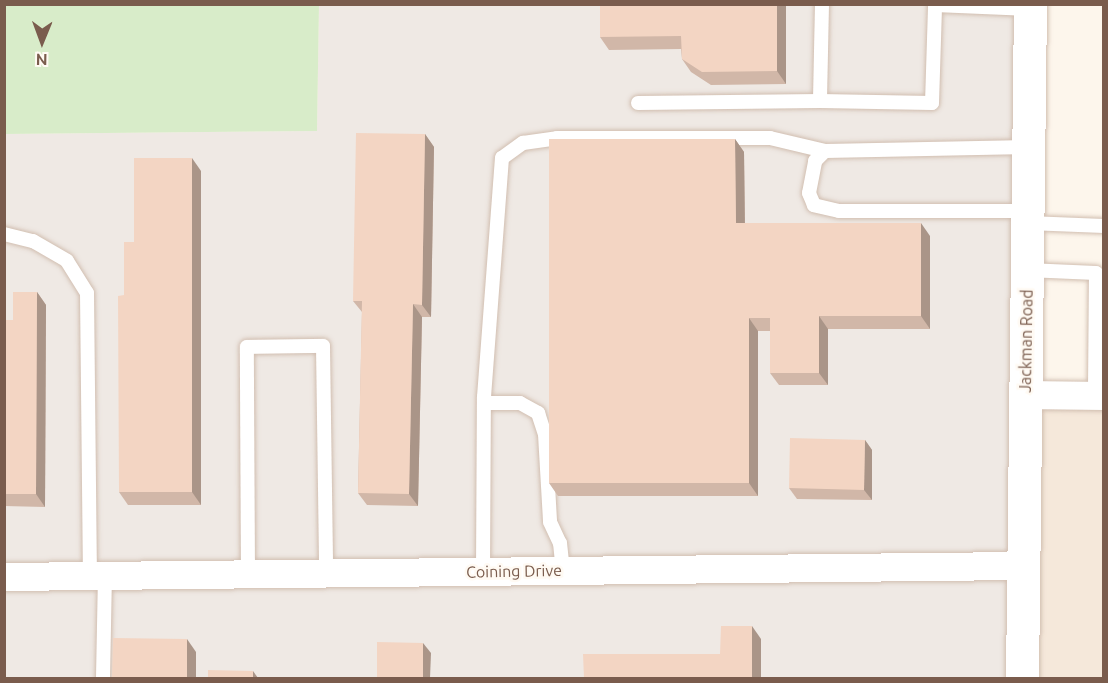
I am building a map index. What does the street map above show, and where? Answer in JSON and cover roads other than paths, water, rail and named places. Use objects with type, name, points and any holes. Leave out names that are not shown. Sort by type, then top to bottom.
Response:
[{"type":"main road","name":"Jackman Road","points":[[1022,678],[1030,7]]},
{"type":"street","points":[[1025,395],[1099,396]]},
{"type":"street","name":"Coining Drive","points":[[4,577],[1023,566]]},
{"type":"lane","points":[[820,101],[822,4]]},
{"type":"lane","points":[[638,103],[820,101],[932,103],[934,5],[1030,7]]},
{"type":"lane","points":[[483,572],[484,403],[502,158],[523,143],[557,138],[770,138],[825,151],[1029,147]]},
{"type":"lane","points":[[825,151],[815,161],[810,193],[814,205],[839,211],[1028,217],[1104,226]]},
{"type":"lane","points":[[4,234],[33,241],[67,261],[87,293],[103,678]]},
{"type":"lane","points":[[1027,270],[1096,273],[1099,396]]},
{"type":"lane","points":[[248,574],[248,347],[323,346],[326,573]]},
{"type":"lane","points":[[484,403],[520,403],[538,413],[545,434],[550,522],[560,543],[563,571]]}]
